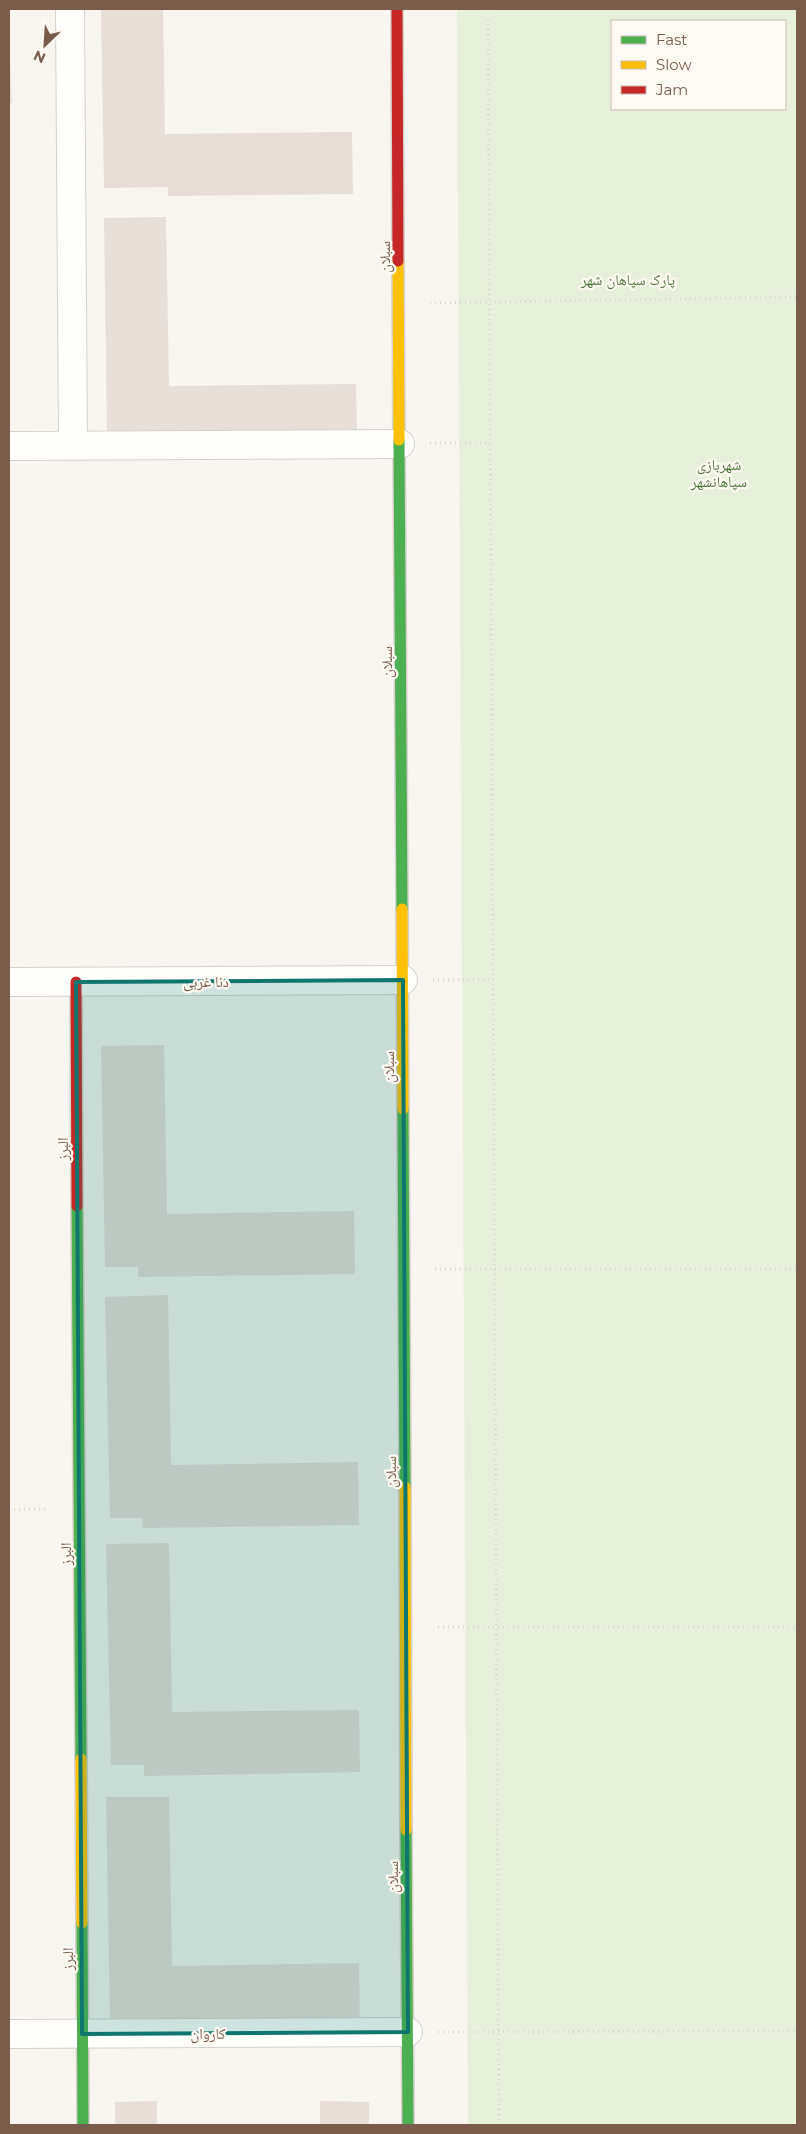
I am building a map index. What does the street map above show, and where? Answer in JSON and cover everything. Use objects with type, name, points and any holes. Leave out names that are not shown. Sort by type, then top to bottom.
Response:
[{"type":"street","points":[[70,9],[73,446]]},
{"type":"street","name":"سبلان","points":[[397,9],[408,2125]]},
{"type":"street","points":[[9,446],[400,444]]},
{"type":"street","name":"دنا غربی","points":[[9,982],[402,980]]},
{"type":"street","name":"البرز","points":[[76,982],[83,2125]]},
{"type":"street","name":"کاروان","points":[[9,2034],[408,2032]]},
{"type":"path","points":[[488,9],[499,2125]]},
{"type":"path","points":[[399,304],[797,297]]},
{"type":"path","points":[[400,444],[490,443]]},
{"type":"path","points":[[402,980],[493,979]]},
{"type":"path","points":[[404,1269],[797,1268]]},
{"type":"path","points":[[9,1510],[80,1509]]},
{"type":"path","points":[[406,1627],[797,1627]]},
{"type":"path","points":[[408,2032],[797,2030]]},
{"type":"highlighted area","points":[[403,980],[408,2032],[82,2034],[76,982]]},
{"type":"green space","name":"پارک سپاهان شهر","points":[[457,9],[797,9],[797,2125],[468,2125]]},
{"type":"building","points":[[101,9],[163,9],[165,134],[352,132],[353,194],[168,196],[168,187],[104,188]]},
{"type":"building","points":[[10,63],[12,103],[9,103]]},
{"type":"building","points":[[166,217],[169,386],[356,384],[357,439],[107,439],[104,218]]},
{"type":"building","points":[[164,1045],[167,1214],[354,1211],[355,1274],[138,1277],[138,1267],[105,1267],[101,1046]]},
{"type":"building","points":[[168,1295],[171,1465],[358,1462],[359,1525],[142,1528],[143,1518],[110,1518],[105,1297]]},
{"type":"building","points":[[169,1543],[172,1712],[359,1710],[360,1772],[144,1776],[144,1765],[111,1765],[106,1544]]},
{"type":"building","points":[[106,1797],[169,1797],[172,1966],[359,1963],[360,2026],[143,2029],[143,2018],[110,2019]]},
{"type":"building","points":[[157,2101],[157,2125],[115,2125],[115,2102]]},
{"type":"building","points":[[320,2101],[369,2102],[369,2125],[320,2125]]},
{"type":"traffic: fast","points":[[399,440],[402,909]]},
{"type":"traffic: fast","points":[[403,1109],[405,1487]]},
{"type":"traffic: fast","points":[[77,1206],[81,1759]]},
{"type":"traffic: fast","points":[[406,1830],[408,2125]]},
{"type":"traffic: fast","points":[[82,1923],[83,2125]]},
{"type":"traffic: slow","points":[[398,261],[399,440]]},
{"type":"traffic: slow","points":[[402,909],[403,1109]]},
{"type":"traffic: slow","points":[[405,1487],[406,1830]]},
{"type":"traffic: slow","points":[[81,1759],[82,1923]]},
{"type":"traffic: jam","points":[[397,9],[398,261]]},
{"type":"traffic: jam","points":[[76,982],[77,1206]]},
{"type":"park label","name":"شهربازی سپاهانشهر","points":[[719,472]]}]
